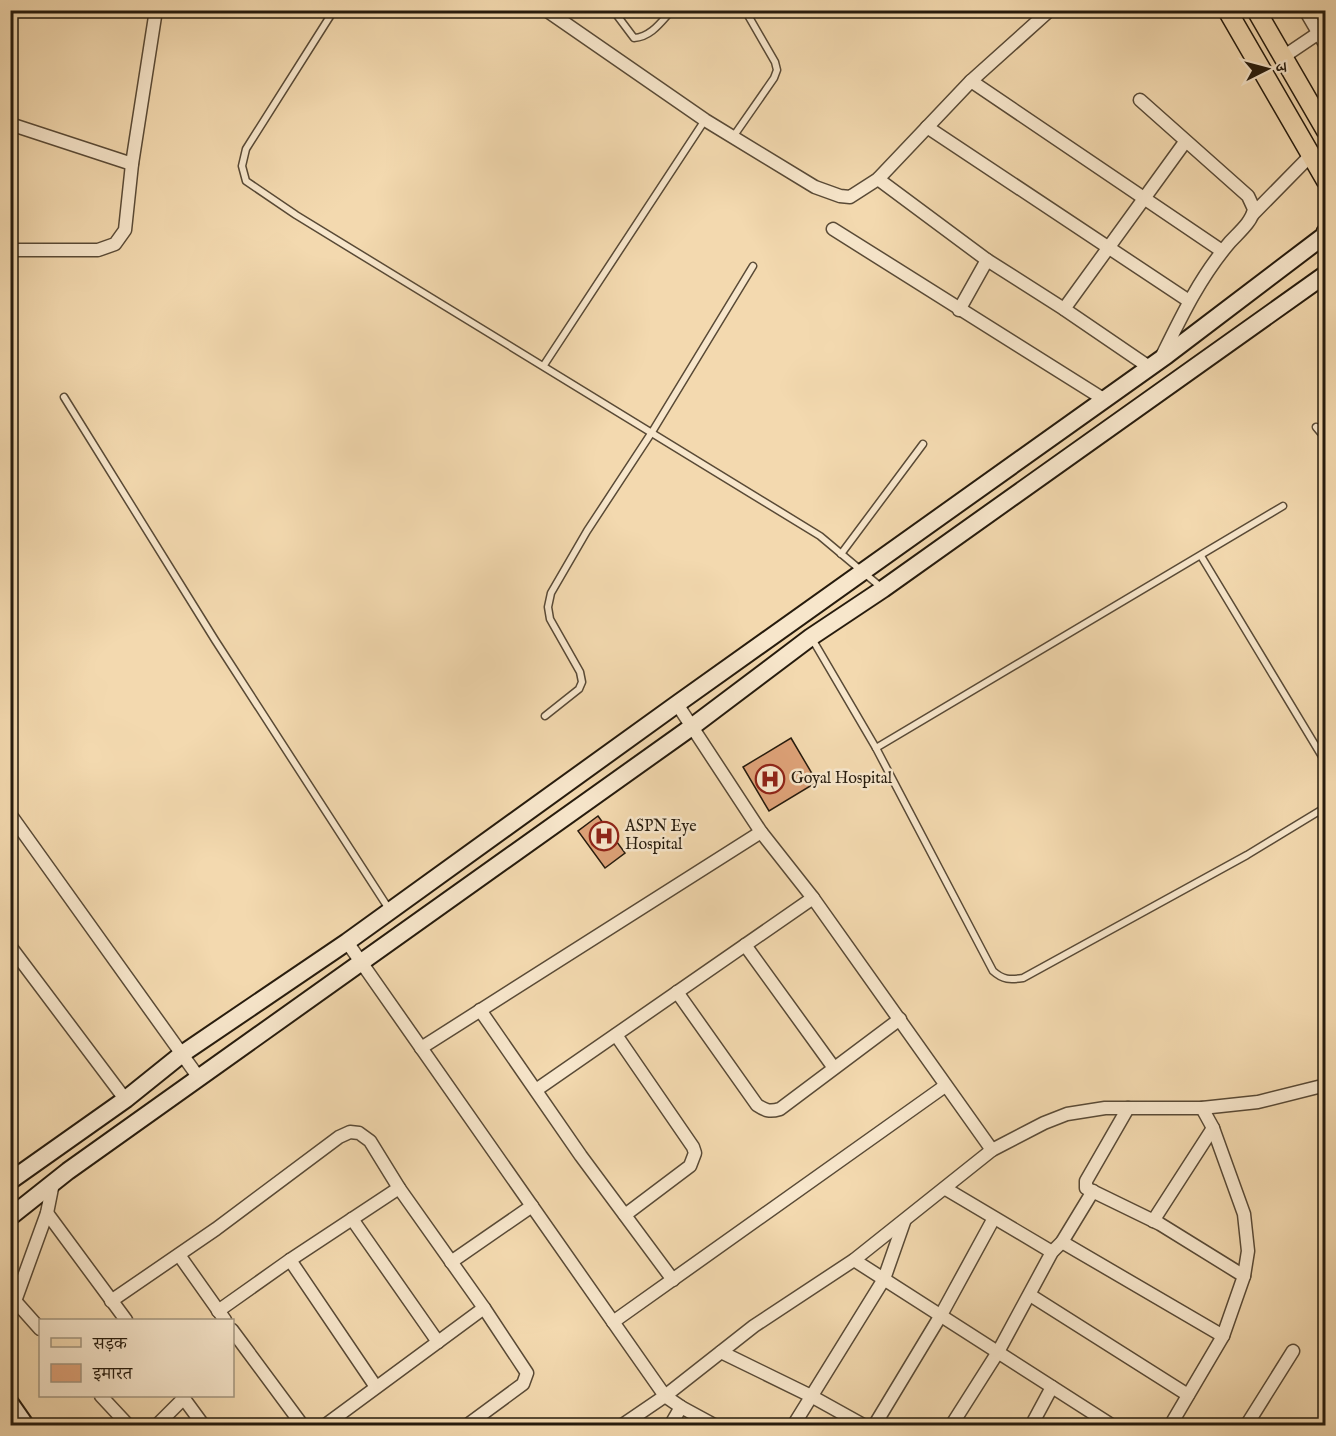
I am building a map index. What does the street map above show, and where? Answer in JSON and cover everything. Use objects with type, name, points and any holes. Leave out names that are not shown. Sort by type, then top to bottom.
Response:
[{"type":"main road","points":[[1227,10],[1326,181]]},
{"type":"main road","points":[[1256,10],[1326,131]]},
{"type":"main road","points":[[10,1181],[18,1170],[54,1150],[182,1054],[347,942],[1105,400],[1325,235]]},
{"type":"main road","points":[[10,1217],[68,1171],[693,726],[811,637],[883,589],[1326,274]]},
{"type":"main road","points":[[1021,460],[1036,480]]},
{"type":"main road","points":[[54,1150],[68,1171]]},
{"type":"main road","points":[[10,1403],[26,1425]]},
{"type":"street","points":[[10,250],[98,250],[115,244],[125,230],[132,164],[156,10]]},
{"type":"street","points":[[546,10],[705,120],[815,187],[850,197],[878,179],[971,81],[1050,10]]},
{"type":"street","points":[[1305,10],[1322,30],[1326,46]]},
{"type":"street","points":[[1283,57],[1322,30]]},
{"type":"street","points":[[971,81],[1222,251]]},
{"type":"street","points":[[1140,100],[1248,196],[1253,204],[1253,214]]},
{"type":"street","points":[[10,124],[132,164]]},
{"type":"street","points":[[927,127],[1188,301]]},
{"type":"street","points":[[1064,309],[1185,142]]},
{"type":"street","points":[[878,179],[987,260],[1155,363],[1188,301],[1222,251],[1253,214],[1311,155]]},
{"type":"street","points":[[833,229],[1105,400]]},
{"type":"street","points":[[959,309],[987,260]]},
{"type":"street","points":[[677,704],[761,832],[813,898],[992,1150]]},
{"type":"street","points":[[10,814],[199,1078]]},
{"type":"street","points":[[422,1048],[761,832]]},
{"type":"street","points":[[536,1090],[813,898]]},
{"type":"street","points":[[347,942],[665,1396],[716,1425]]},
{"type":"street","points":[[745,945],[834,1068]]},
{"type":"street","points":[[10,946],[125,1099]]},
{"type":"street","points":[[677,992],[757,1105],[765,1111],[780,1109],[900,1019]]},
{"type":"street","points":[[480,1010],[625,1215],[674,1280]]},
{"type":"street","points":[[616,1035],[688,1139],[695,1154],[690,1166],[625,1215]]},
{"type":"street","points":[[621,1425],[665,1396],[754,1326],[854,1260],[992,1150],[1067,1114],[1105,1108],[1202,1108],[1258,1102],[1326,1085]]},
{"type":"street","points":[[613,1322],[945,1086]]},
{"type":"street","points":[[1128,1108],[1086,1181],[1086,1188],[1153,1221],[1244,1276]]},
{"type":"street","points":[[1170,1425],[1222,1336],[1244,1276],[1248,1251],[1244,1214],[1213,1128],[1202,1108]]},
{"type":"street","points":[[1153,1221],[1213,1128]]},
{"type":"street","points":[[111,1301],[339,1137],[350,1132],[359,1132],[370,1141],[399,1188],[527,1373],[523,1384],[466,1425]]},
{"type":"street","points":[[10,1315],[47,1214],[53,1184]]},
{"type":"street","points":[[178,1255],[222,1316],[290,1260],[399,1188]]},
{"type":"street","points":[[945,1189],[1052,1252]]},
{"type":"street","points":[[951,1425],[998,1352],[1052,1252],[1062,1242],[1093,1191]]},
{"type":"street","points":[[451,1262],[532,1206]]},
{"type":"street","points":[[47,1214],[125,1319]]},
{"type":"street","points":[[874,1425],[941,1315],[994,1218]]},
{"type":"street","points":[[352,1219],[438,1342]]},
{"type":"street","points":[[793,1425],[884,1279],[905,1220]]},
{"type":"street","points":[[1062,1242],[1222,1336]]},
{"type":"street","points":[[290,1260],[376,1387]]},
{"type":"street","points":[[854,1260],[1113,1425]]},
{"type":"street","points":[[1030,1295],[1188,1395]]},
{"type":"street","points":[[16,1302],[39,1328]]},
{"type":"street","points":[[324,1425],[484,1308]]},
{"type":"street","points":[[234,1333],[303,1425]]},
{"type":"street","points":[[1246,1425],[1293,1351]]},
{"type":"street","points":[[721,1352],[811,1395],[866,1425]]},
{"type":"street","points":[[1031,1425],[1052,1387]]},
{"type":"street","points":[[103,1397],[129,1425]]},
{"type":"street","points":[[156,1425],[183,1397],[204,1425]]},
{"type":"street","points":[[669,1425],[681,1407]]},
{"type":"lane","points":[[334,10],[246,149],[242,166],[246,181],[296,215],[820,536],[883,589]]},
{"type":"lane","points":[[613,10],[634,38],[649,34],[672,10]]},
{"type":"lane","points":[[733,137],[774,78],[777,70],[775,62],[745,10]]},
{"type":"lane","points":[[544,365],[705,120]]},
{"type":"lane","points":[[545,716],[579,689],[582,681],[580,672],[550,619],[548,607],[551,593],[587,531],[652,432],[753,266]]},
{"type":"lane","points":[[64,397],[215,640],[390,910]]},
{"type":"lane","points":[[1316,427],[1326,439]]},
{"type":"lane","points":[[841,554],[923,444]]},
{"type":"lane","points":[[876,748],[1282,506]]},
{"type":"lane","points":[[1201,556],[1326,763]]},
{"type":"lane","points":[[811,637],[876,748],[993,971],[1000,978],[1010,980],[1023,978],[1246,855],[1326,807]]},
{"type":"building","points":[[791,738],[817,782],[769,811],[743,767]]},
{"type":"building","points":[[598,816],[625,853],[605,868],[578,831]]},
{"type":"place","name":"Goyal Hospital","points":[[770,779]]},
{"type":"place","name":"ASPN Eye Hospital","points":[[604,836]]}]
